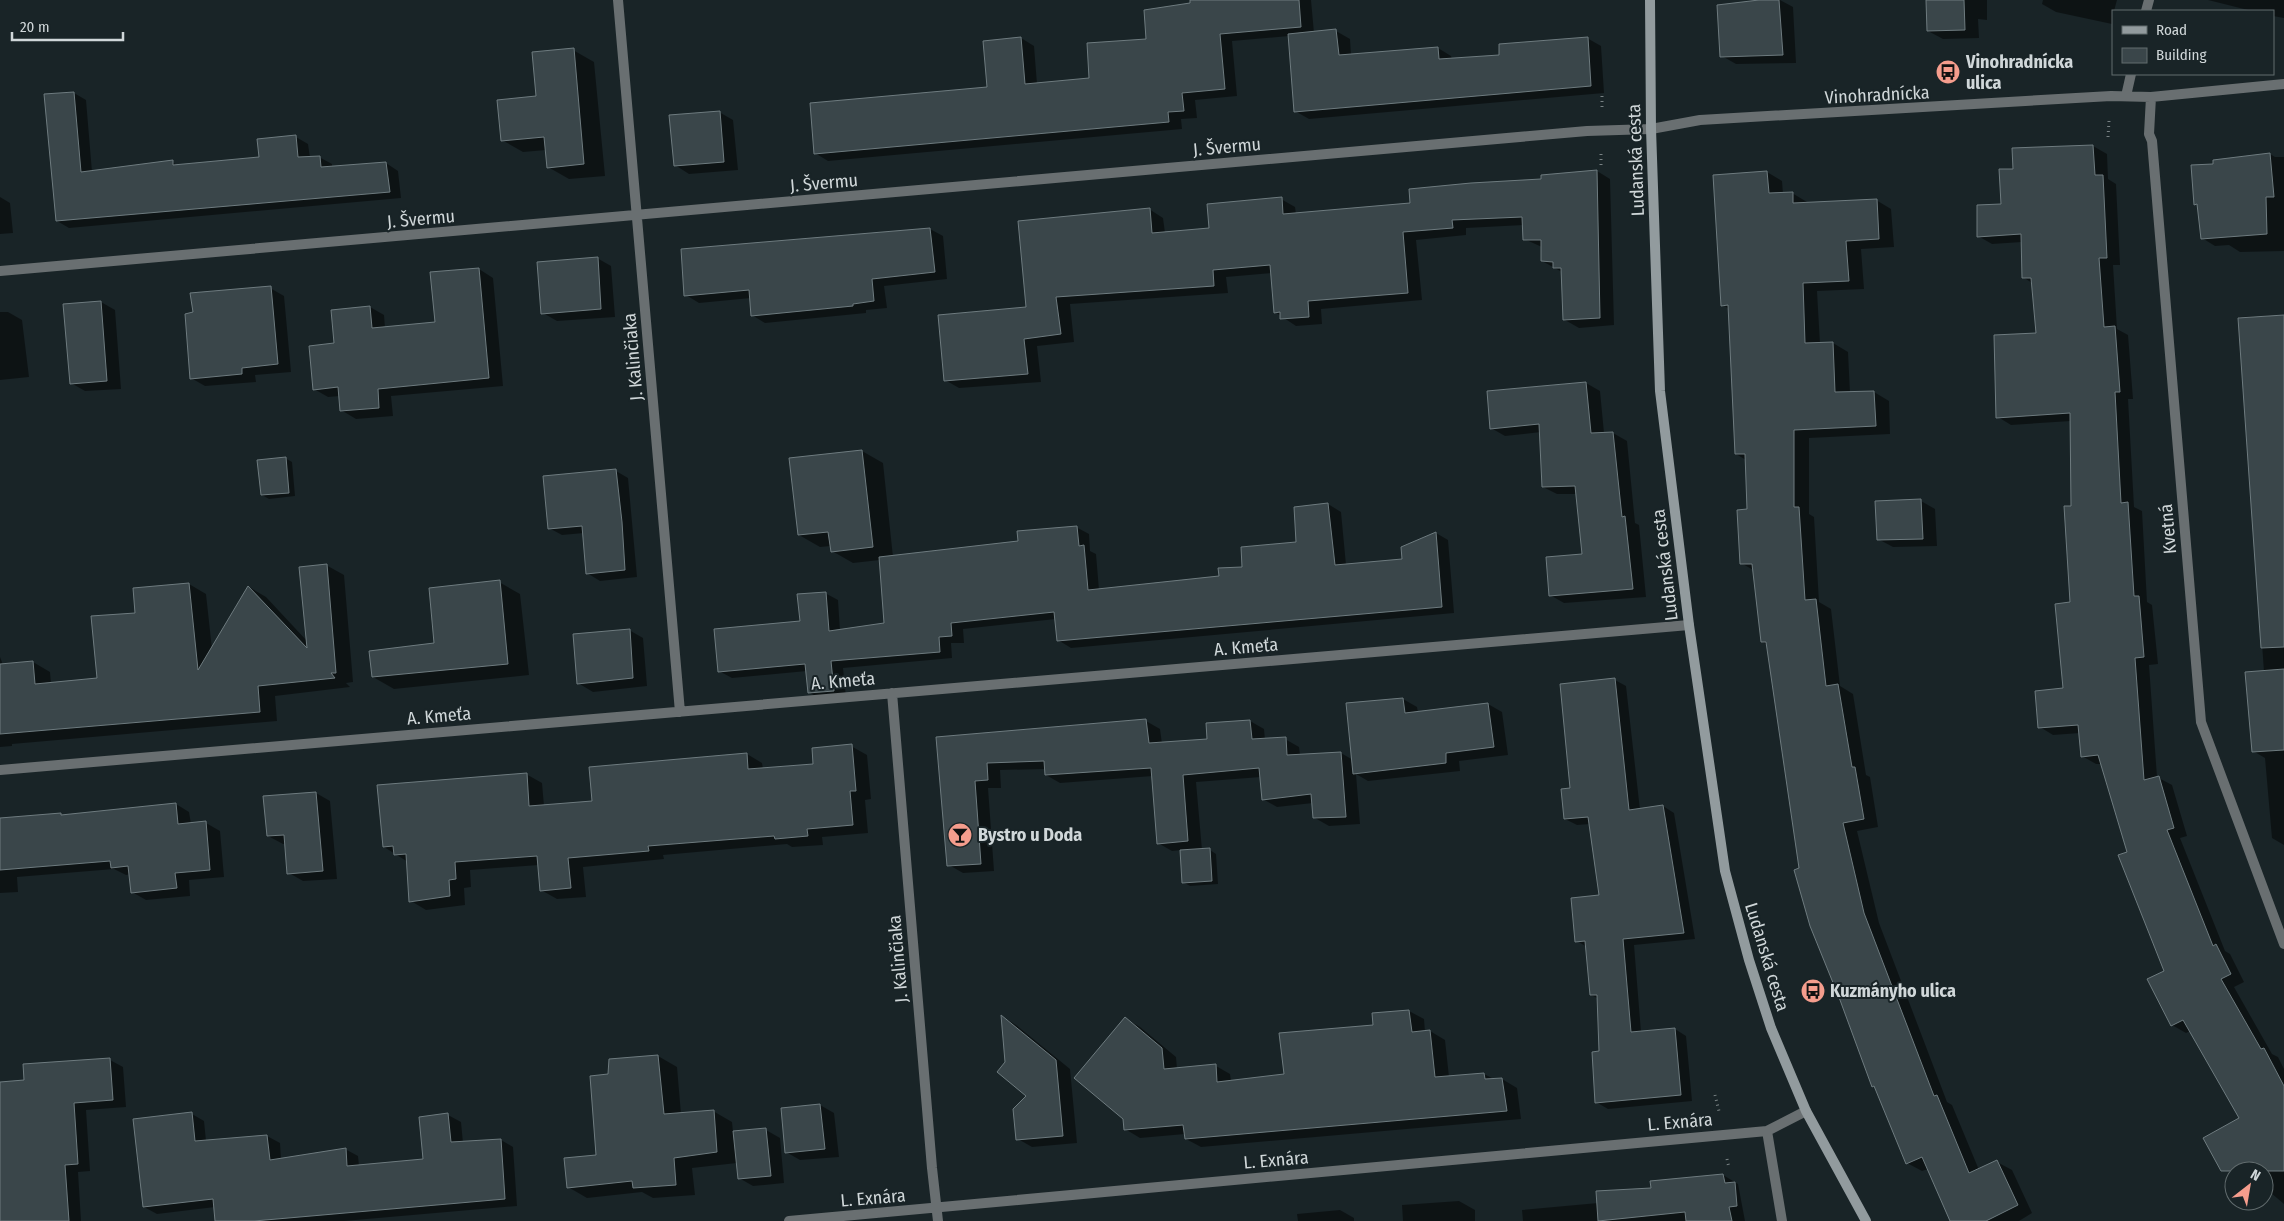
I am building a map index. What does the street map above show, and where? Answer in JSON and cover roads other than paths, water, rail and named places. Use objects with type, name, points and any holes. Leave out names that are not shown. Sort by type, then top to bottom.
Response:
[{"type":"street","name":"J. Kalinčiaka","points":[[618,0],[680,712]]},
{"type":"street","name":"Ludanská cesta","points":[[1650,0],[1651,129],[1660,391],[1689,625],[1725,871],[1749,960],[1771,1028],[1806,1111],[1866,1221]]},
{"type":"street","points":[[2126,96],[2131,75]]},
{"type":"street","name":"Vinohradnícka","points":[[1651,129],[1700,120],[2126,96],[2151,97],[2284,84]]},
{"type":"street","name":"Kvetná","points":[[2151,97],[2149,134],[2153,150],[2201,722],[2284,944]]},
{"type":"street","name":"J. Švermu","points":[[0,272],[638,217],[1587,131],[1651,129]]},
{"type":"street","name":"A. Kmeťa","points":[[0,770],[1689,625]]},
{"type":"street","name":"J. Kalinčiaka","points":[[892,693],[938,1221]]},
{"type":"street","points":[[1782,1221],[1767,1131],[1806,1111]]},
{"type":"street","name":"L. Exnára","points":[[789,1221],[1767,1131]]},
{"type":"place","name":"Vinohradnícka ulica","points":[[1948,72]]},
{"type":"place","name":"Bystro u Doda","points":[[960,835]]},
{"type":"place","name":"Kuzmányho ulica","points":[[1813,991]]}]
